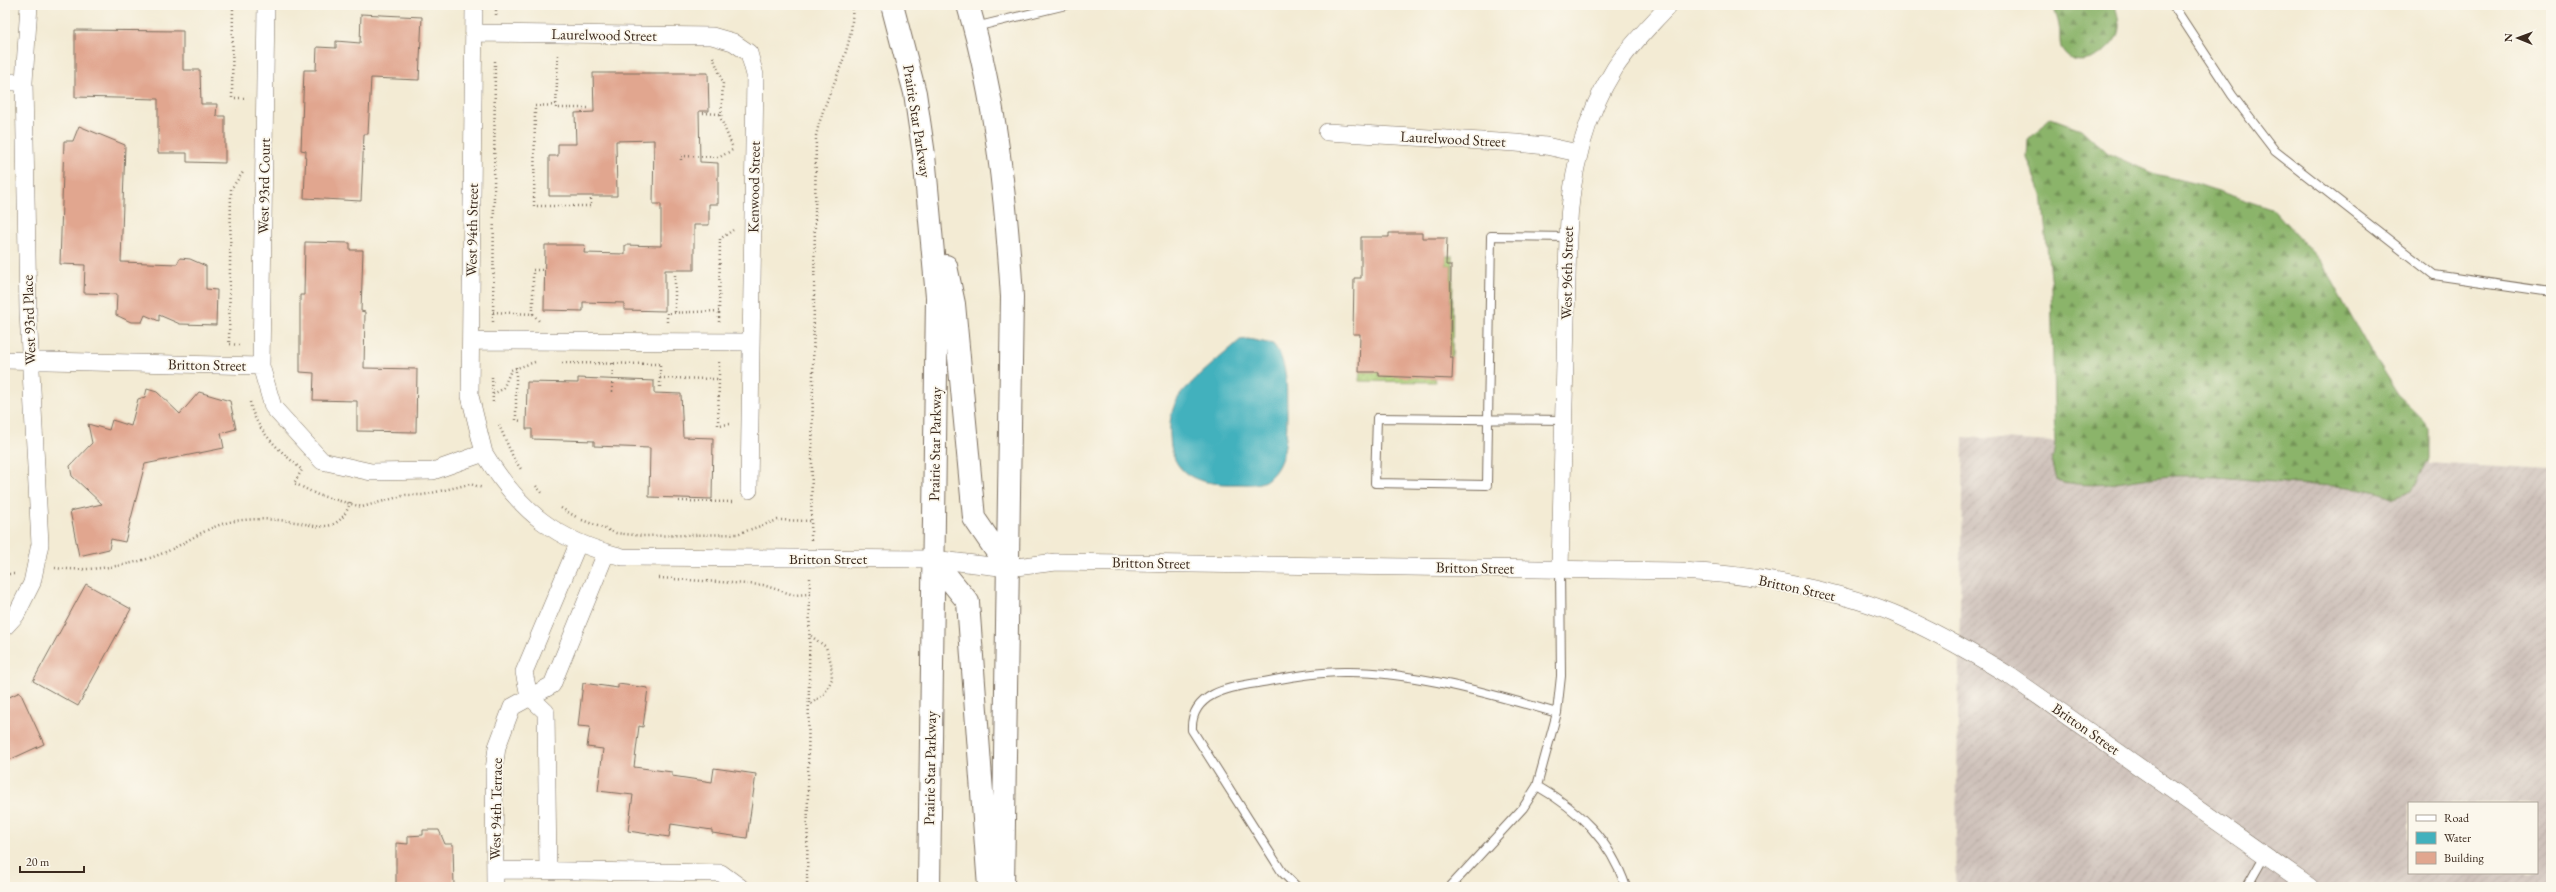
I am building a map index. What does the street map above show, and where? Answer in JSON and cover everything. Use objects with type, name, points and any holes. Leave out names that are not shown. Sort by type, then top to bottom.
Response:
[{"type":"main road","name":"Prairie Star Parkway","points":[[892,5],[915,93],[926,173],[937,297],[929,887]]},
{"type":"main road","points":[[968,5],[974,27],[996,137],[1007,216],[1012,297],[1003,887]]},
{"type":"main road","points":[[926,173],[954,304],[974,518],[1008,568]]},
{"type":"main road","points":[[933,559],[968,602],[989,887]]},
{"type":"street","name":"West 93rd Place","points":[[5,627],[16,615],[32,583],[40,544],[30,360],[24,82],[29,5]]},
{"type":"street","name":"West 93rd Court","points":[[262,366],[266,5]]},
{"type":"street","name":"West 94th Street","points":[[474,5],[470,396],[484,454]]},
{"type":"street","name":"West 96th Street","points":[[1560,569],[1565,420],[1568,237],[1572,183],[1578,153],[1597,102],[1616,68],[1669,5]]},
{"type":"street","name":"Laurelwood Street","points":[[474,33],[712,36],[733,42]]},
{"type":"street","name":"Kenwood Street","points":[[733,42],[749,53],[755,75],[751,342],[743,492]]},
{"type":"street","points":[[5,82],[24,82]]},
{"type":"street","name":"Laurelwood Street","points":[[1327,132],[1516,143],[1546,146],[1578,153]]},
{"type":"street","points":[[470,342],[751,342]]},
{"type":"street","name":"Britton Street","points":[[5,360],[262,366],[273,407],[322,461],[371,472],[433,471],[484,454],[504,483],[525,506],[546,525],[578,544],[623,557],[933,559],[1008,568],[1056,562],[1708,572],[1834,595],[1903,617],[1970,651],[2010,676],[2310,887]]},
{"type":"street","points":[[548,870],[546,712],[529,696],[524,672],[578,544]]},
{"type":"street","name":"West 94th Terrace","points":[[495,887],[494,770],[498,747],[512,706],[552,685],[606,552]]},
{"type":"street","points":[[496,870],[721,872],[740,887]]},
{"type":"lane","points":[[974,27],[1066,5]]},
{"type":"lane","points":[[2173,5],[2232,95],[2275,151],[2434,275],[2551,292]]},
{"type":"lane","points":[[1565,420],[1488,418],[1377,418],[1375,483],[1487,485],[1488,418],[1491,236],[1568,237]]},
{"type":"lane","points":[[1450,887],[1523,808],[1537,786],[1557,713],[1561,676],[1560,569]]},
{"type":"lane","points":[[1297,887],[1282,872],[1192,730],[1193,713],[1198,704],[1214,694],[1240,685],[1325,673],[1346,672],[1379,674],[1443,684],[1504,697],[1557,713]]},
{"type":"lane","points":[[1537,786],[1555,796],[1590,824],[1611,854],[1626,887]]},
{"type":"lane","points":[[2247,887],[2265,855]]},
{"type":"path","points":[[233,5],[232,98],[252,98]]},
{"type":"path","points":[[496,5],[496,16]]},
{"type":"path","points":[[811,540],[816,136],[819,120],[850,39],[853,23],[852,5]]},
{"type":"path","points":[[711,52],[723,82],[721,114],[736,154]]},
{"type":"path","points":[[563,55],[557,55],[556,108],[590,108]]},
{"type":"path","points":[[493,325],[495,60]]},
{"type":"path","points":[[556,105],[535,106],[534,206],[591,206],[591,199]]},
{"type":"path","points":[[703,113],[721,114]]},
{"type":"path","points":[[681,160],[681,156],[720,157],[734,148]]},
{"type":"path","points":[[245,366],[244,348],[234,343],[229,344],[231,189],[247,166]]},
{"type":"path","points":[[719,330],[720,239],[735,228]]},
{"type":"path","points":[[541,323],[533,314],[533,270],[542,270]]},
{"type":"path","points":[[675,276],[675,313]]},
{"type":"path","points":[[667,327],[668,313],[719,311]]},
{"type":"path","points":[[493,312],[533,314]]},
{"type":"path","points":[[719,360],[718,425],[735,424]]},
{"type":"path","points":[[493,394],[503,389],[511,370],[527,363],[543,362]]},
{"type":"path","points":[[558,363],[660,364],[660,390]]},
{"type":"path","points":[[612,392],[613,363]]},
{"type":"path","points":[[516,367],[516,420],[522,421]]},
{"type":"path","points":[[492,377],[495,410]]},
{"type":"path","points":[[660,378],[719,379]]},
{"type":"path","points":[[249,400],[252,414],[259,426],[302,470],[294,483],[318,495],[362,507],[406,495],[423,495],[470,484],[477,485],[488,494]]},
{"type":"path","points":[[497,422],[514,459],[525,476]]},
{"type":"path","points":[[534,485],[547,498]]},
{"type":"path","points":[[678,501],[736,502],[743,492]]},
{"type":"path","points":[[5,574],[52,567],[69,569],[129,563],[166,552],[218,526],[233,521],[262,519],[326,526],[343,518],[351,500]]},
{"type":"path","points":[[555,505],[588,524],[616,533],[643,536],[737,534],[778,520],[811,521]]},
{"type":"path","points":[[654,578],[763,585],[794,595],[810,594]]},
{"type":"path","points":[[807,887],[810,705],[810,580]]},
{"type":"path","points":[[810,636],[826,648],[831,663],[832,679],[826,693],[810,705]]},
{"type":"shaded area","points":[[1963,437],[2551,470],[2551,887],[1955,887]]},
{"type":"green space","points":[[2053,5],[2115,5],[2119,26],[2115,40],[2103,53],[2095,57],[2078,61],[2070,59],[2061,47],[2059,23]]},
{"type":"green space","points":[[2051,118],[2081,129],[2107,153],[2152,173],[2197,184],[2274,210],[2321,262],[2369,349],[2398,395],[2419,415],[2429,428],[2429,459],[2412,491],[2394,498],[2368,490],[2341,486],[2201,476],[2157,477],[2101,485],[2087,485],[2056,480],[2052,464],[2055,445],[2051,287],[2042,194],[2027,158],[2028,140]]},
{"type":"green space","points":[[1446,256],[1453,256],[1452,357],[1447,357],[1450,332],[1451,265],[1446,265]]},
{"type":"green space","points":[[1360,372],[1379,372],[1379,376],[1423,377],[1431,372],[1431,378],[1435,378],[1436,382],[1359,381]]},
{"type":"water","points":[[1248,339],[1273,344],[1282,359],[1286,376],[1287,419],[1283,456],[1275,471],[1266,481],[1249,484],[1224,484],[1200,480],[1190,476],[1182,470],[1176,461],[1172,450],[1170,426],[1174,407],[1182,392],[1198,377],[1240,340]]},
{"type":"building","points":[[361,14],[422,17],[419,80],[371,78],[368,134],[364,134],[361,201],[304,198],[306,151],[301,150],[304,70],[316,70],[317,47],[336,48],[336,41],[360,43]]},
{"type":"building","points":[[75,30],[183,31],[183,70],[200,70],[201,104],[217,104],[216,116],[225,116],[225,163],[187,162],[187,153],[158,153],[158,99],[75,97]]},
{"type":"building","points":[[593,73],[708,73],[709,111],[699,111],[700,162],[718,163],[718,204],[709,204],[709,225],[694,225],[694,270],[665,270],[665,311],[624,310],[624,303],[583,302],[583,311],[544,310],[545,245],[585,245],[584,253],[625,254],[625,245],[661,246],[661,204],[653,204],[654,140],[616,141],[617,196],[549,196],[549,156],[558,156],[558,144],[576,144],[575,113],[594,112]]},
{"type":"building","points":[[79,126],[125,145],[121,262],[177,264],[180,258],[190,259],[206,266],[206,289],[217,290],[216,325],[180,324],[159,315],[159,321],[145,315],[142,322],[131,322],[116,315],[117,294],[84,293],[85,265],[60,264],[64,141],[73,141]]},
{"type":"building","points":[[1389,233],[1422,233],[1422,238],[1447,238],[1446,265],[1451,265],[1450,357],[1453,357],[1452,379],[1379,376],[1379,372],[1359,372],[1360,334],[1353,334],[1354,278],[1361,278],[1361,237],[1389,237]]},
{"type":"building","points":[[305,242],[350,243],[350,250],[363,250],[361,311],[365,312],[364,368],[417,369],[416,432],[357,431],[357,401],[313,400],[314,373],[300,372],[300,295],[304,295]]},
{"type":"building","points":[[578,378],[654,381],[654,393],[681,394],[683,437],[713,438],[712,499],[649,497],[650,448],[594,446],[594,441],[532,439],[532,429],[526,429],[527,382],[578,383]]},
{"type":"building","points":[[147,389],[157,392],[180,414],[199,392],[230,401],[236,429],[221,433],[224,448],[145,464],[125,542],[111,539],[109,549],[79,556],[70,511],[102,504],[72,476],[70,466],[92,443],[88,424],[109,430],[112,420],[131,426],[138,399],[145,397]]},
{"type":"building","points":[[86,584],[131,609],[78,706],[33,681]]},
{"type":"building","points":[[583,683],[618,688],[618,684],[648,688],[643,727],[639,726],[634,767],[672,772],[672,776],[712,782],[714,768],[756,774],[747,838],[712,833],[712,830],[671,824],[669,837],[628,831],[633,795],[598,791],[603,749],[587,747],[590,727],[578,726]]},
{"type":"building","points":[[20,692],[44,744],[5,762],[5,699]]},
{"type":"building","points":[[423,830],[439,830],[445,844],[453,844],[454,887],[396,887],[396,843],[408,844],[408,836],[423,835]]}]
